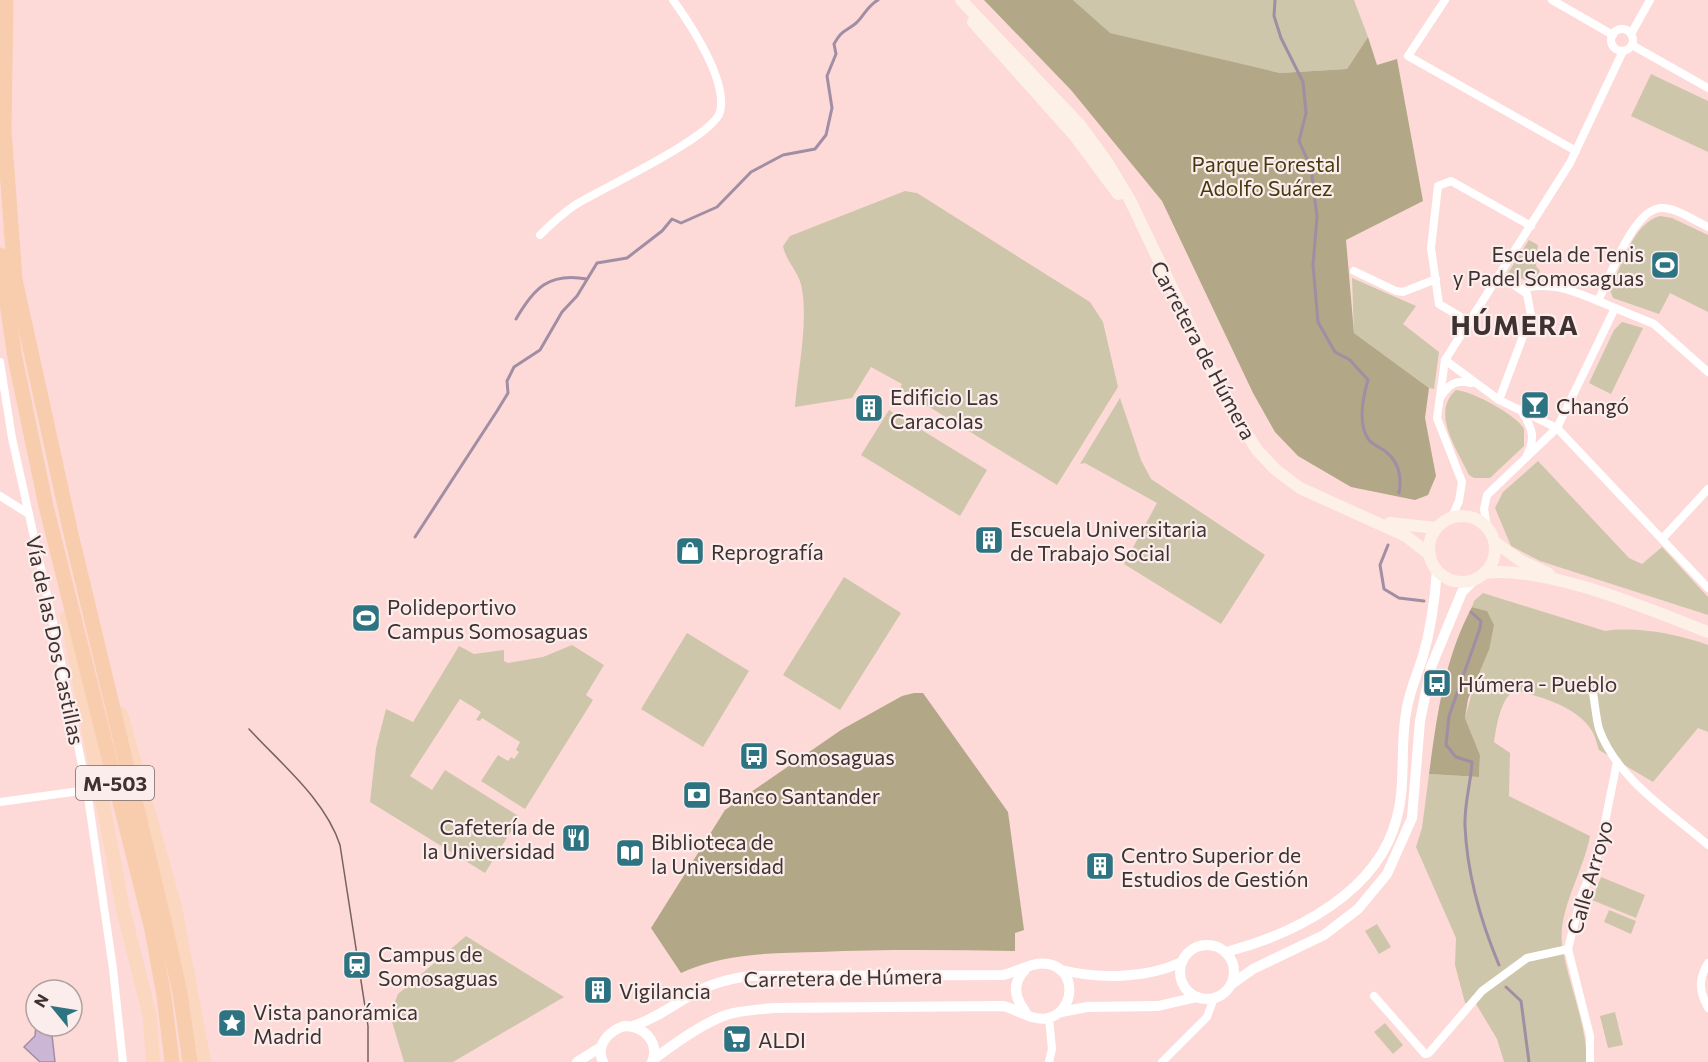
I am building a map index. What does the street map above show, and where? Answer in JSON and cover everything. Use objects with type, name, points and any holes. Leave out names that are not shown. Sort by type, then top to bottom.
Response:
[{"type":"highway","name":"M-503","points":[[6,0],[4,130],[15,279],[71,534],[180,993],[190,1062]]},
{"type":"highway","name":"M-503","points":[[0,255],[15,358],[46,506],[123,909],[150,1017],[153,1062]]},
{"type":"highway","name":"M-503","points":[[46,506],[152,930],[164,996],[172,1062]]},
{"type":"highway","name":"M-503","points":[[71,534],[175,907],[204,1062]]},
{"type":"main road","name":"Carretera de Húmera","points":[[954,0],[1074,135],[1142,230]]},
{"type":"main road","name":"Carretera de Húmera","points":[[962,0],[1080,125],[1119,181],[1225,399],[1257,450],[1276,470],[1300,488],[1406,536],[1430,555]]},
{"type":"main road","points":[[1480,576],[1495,553],[1494,542],[1487,527],[1467,516],[1452,517],[1436,528],[1430,541],[1430,555],[1437,570],[1454,581],[1517,573],[1569,584]]},
{"type":"main road","name":"Carretera de Húmera","points":[[1366,518],[1407,527],[1436,528]]},
{"type":"main road","points":[[1494,542],[1521,561],[1569,584],[1708,632]]},
{"type":"street","points":[[540,235],[574,206],[699,136],[719,115],[721,94],[716,79],[693,31],[673,0]]},
{"type":"street","points":[[1445,0],[1408,56],[1576,151]]},
{"type":"street","points":[[1552,0],[1612,35],[1628,32],[1650,0]]},
{"type":"street","points":[[1628,32],[1632,45],[1708,88]]},
{"type":"street","points":[[1612,35],[1612,43],[1619,50]]},
{"type":"street","points":[[1452,517],[1459,501],[1462,482],[1459,469],[1439,427],[1438,401],[1445,360],[1576,151],[1619,50],[1632,45]]},
{"type":"street","points":[[1469,322],[1439,304],[1431,248],[1437,186],[1451,181],[1531,226]]},
{"type":"street","points":[[1599,301],[1634,228],[1648,212],[1663,208],[1708,227]]},
{"type":"street","points":[[1354,271],[1396,291],[1403,291],[1436,279]]},
{"type":"street","points":[[1497,278],[1521,288],[1529,299],[1530,315],[1499,400]]},
{"type":"street","points":[[1521,288],[1542,284],[1558,285],[1654,324],[1708,372]]},
{"type":"street","points":[[1529,299],[1542,284]]},
{"type":"street","points":[[1487,527],[1484,509],[1487,495],[1499,481],[1557,428],[1615,308]]},
{"type":"street","points":[[1445,360],[1473,383],[1499,400],[1557,428],[1708,588]]},
{"type":"street","name":"Vía de las Dos Castillas","points":[[0,362],[2,391],[87,790],[113,969],[123,1062]]},
{"type":"street","points":[[1438,401],[1449,385],[1464,381],[1473,383]]},
{"type":"street","points":[[1522,411],[1530,425],[1533,437],[1524,460]]},
{"type":"street","points":[[1,430],[12,438]]},
{"type":"street","points":[[1662,539],[1708,489]]},
{"type":"street","points":[[0,496],[29,514]]},
{"type":"street","points":[[1226,952],[1270,938],[1322,910],[1353,889],[1373,868],[1388,844],[1398,816],[1406,713],[1428,634],[1437,570]]},
{"type":"street","points":[[1061,1012],[1068,1003],[1071,991],[1068,979],[1061,970],[1050,964],[1038,963],[1020,975],[1015,986],[1016,1000],[1026,1013],[1039,1019],[1087,1007],[1158,1006],[1197,997],[1214,998],[1224,994],[1232,984],[1253,969],[1324,935],[1358,909],[1387,874],[1412,818],[1420,721],[1431,666],[1440,639],[1462,592],[1480,576]]},
{"type":"street","points":[[1593,693],[1599,729],[1617,762],[1638,784],[1708,845]]},
{"type":"street","name":"Calle Arroyo","points":[[1590,1062],[1590,1036],[1568,949],[1581,897],[1599,852],[1617,762]]},
{"type":"street","points":[[0,802],[87,790]]},
{"type":"street","points":[[1061,970],[1122,975],[1154,973],[1182,962],[1196,948],[1205,945],[1215,946],[1226,952],[1234,965],[1232,984]]},
{"type":"street","points":[[1374,996],[1425,1054],[1429,1053],[1478,995],[1527,958],[1568,949]]},
{"type":"street","points":[[1182,962],[1180,974],[1184,986],[1197,997]]},
{"type":"street","points":[[1708,963],[1702,972],[1700,993],[1708,1008]]},
{"type":"street","name":"Carretera de Húmera","points":[[601,1047],[607,1035],[615,1029],[633,1026],[654,1018],[701,989],[739,977],[1003,975],[1028,968]]},
{"type":"street","points":[[1169,1060],[1207,1017],[1214,998]]},
{"type":"street","name":"Carretera de Húmera","points":[[653,1060],[672,1045],[726,1015],[747,1011],[772,1008],[1003,1006],[1026,1013]]},
{"type":"street","points":[[1049,1018],[1052,1050],[1049,1062]]},
{"type":"street","points":[[633,1026],[644,1031],[652,1041],[653,1060]]},
{"type":"street","points":[[577,1062],[601,1047],[603,1062]]},
{"type":"shaded area","points":[[1073,0],[1354,0],[1368,37],[1347,69],[1280,73],[1109,33]]},
{"type":"shaded area","points":[[1651,74],[1708,101],[1708,152],[1631,116]]},
{"type":"shaded area","points":[[905,191],[917,193],[1090,302],[1103,322],[1118,387],[1057,485],[900,389],[902,384],[871,367],[852,398],[795,407],[804,303],[801,283],[783,246],[790,236]]},
{"type":"shaded area","name":"Escuela de Tenis y Padel Somosaguas","points":[[1660,216],[1672,218],[1708,235],[1708,312],[1670,293],[1659,314],[1613,298],[1610,290],[1635,236],[1642,227]]},
{"type":"shaded area","points":[[1529,240],[1538,245],[1536,266],[1540,271],[1535,278],[1525,280],[1508,273]]},
{"type":"shaded area","points":[[1352,278],[1416,306],[1403,324],[1439,352],[1434,389],[1429,388],[1354,333]]},
{"type":"shaded area","points":[[1622,322],[1643,328],[1611,394],[1589,383],[1614,330]]},
{"type":"shaded area","points":[[1456,390],[1493,405],[1513,417],[1524,429],[1524,446],[1490,478],[1474,478],[1469,475],[1453,443],[1446,420],[1446,409],[1449,399]]},
{"type":"shaded area","points":[[1120,398],[1141,460],[1151,479],[1265,555],[1221,624],[1124,564],[1157,503],[1085,463],[1080,464]]},
{"type":"shaded area","points":[[889,410],[987,470],[960,516],[861,455]]},
{"type":"shaded area","points":[[1538,461],[1629,558],[1642,564],[1662,547],[1708,597],[1708,615],[1540,561],[1511,546],[1495,508],[1503,492]]},
{"type":"shaded area","points":[[844,577],[901,613],[840,710],[783,675]]},
{"type":"shaded area","points":[[1483,593],[1605,631],[1657,632],[1684,637],[1708,645],[1708,732],[1698,728],[1653,782],[1599,750],[1593,733],[1586,723],[1578,715],[1558,704],[1514,690],[1505,700],[1500,713],[1494,742],[1510,753],[1509,796],[1590,836],[1568,904],[1562,931],[1565,959],[1584,1032],[1587,1062],[1504,1062],[1497,1039],[1476,1004],[1465,1003],[1455,965],[1456,938],[1416,847],[1422,828],[1429,774],[1479,777],[1480,755],[1465,718],[1475,681],[1489,650],[1487,611],[1472,607],[1474,601]]},
{"type":"shaded area","points":[[687,633],[749,671],[703,747],[641,709]]},
{"type":"shaded area","points":[[572,645],[604,665],[586,695],[593,700],[525,809],[481,781],[498,755],[508,761],[511,757],[514,759],[519,752],[516,750],[520,742],[482,718],[480,721],[476,720],[481,712],[460,699],[410,776],[432,790],[445,770],[520,817],[485,873],[370,802],[376,748],[386,709],[413,722],[459,646],[474,654],[504,650],[504,661],[508,663],[543,657]]},
{"type":"shaded area","points":[[1601,877],[1645,895],[1636,918],[1592,900]]},
{"type":"shaded area","points":[[1609,910],[1636,921],[1631,934],[1604,922]]},
{"type":"shaded area","points":[[1377,924],[1391,947],[1379,954],[1365,931]]},
{"type":"shaded area","points":[[466,936],[564,997],[453,1062],[404,1062],[390,1015],[398,994]]},
{"type":"shaded area","points":[[1615,1012],[1623,1045],[1608,1048],[1600,1016]]},
{"type":"shaded area","points":[[1385,1023],[1403,1045],[1393,1054],[1374,1032]]},
{"type":"shaded area","points":[[33,1038],[52,1038],[55,1062],[40,1062],[24,1047]]},
{"type":"green space","name":"Parque Forestal Adolfo Suárez","points":[[984,0],[1073,0],[1110,33],[1280,73],[1347,69],[1368,37],[1377,65],[1397,59],[1423,201],[1346,240],[1354,333],[1429,388],[1425,418],[1436,476],[1428,495],[1415,500],[1351,487],[1298,456],[1275,432],[1253,393],[1162,201],[1071,90]]},
{"type":"green space","points":[[1472,607],[1487,611],[1494,625],[1489,650],[1468,699],[1465,718],[1480,755],[1479,777],[1429,774],[1448,667],[1462,627]]},
{"type":"green space","points":[[923,693],[1008,812],[1024,930],[1015,933],[1015,951],[893,950],[748,955],[714,961],[681,973],[651,928],[725,810],[841,730],[902,696]]},
{"type":"waterway","points":[[415,537],[508,393],[507,381],[514,367],[540,350],[562,312],[577,296],[597,263],[627,258],[662,231],[672,219],[681,223],[717,207],[751,172],[783,155],[815,149],[826,135],[832,108],[827,76],[836,54],[834,44],[841,34],[858,22],[870,6],[878,0]]},
{"type":"waterway","points":[[1275,0],[1274,16],[1281,38],[1303,82],[1306,113],[1299,141],[1311,168],[1317,217],[1313,265],[1318,322],[1335,352],[1350,360],[1368,380],[1362,418],[1365,434],[1373,444],[1394,460],[1400,476],[1399,493]]},
{"type":"waterway","points":[[516,319],[529,299],[544,285],[562,278],[587,279]]},
{"type":"waterway","points":[[1388,545],[1380,565],[1384,589],[1399,598],[1424,601]]},
{"type":"waterway","points":[[1471,612],[1481,621],[1480,628],[1449,716],[1446,745],[1456,757],[1472,762],[1465,818],[1466,844],[1481,915],[1499,965]]},
{"type":"waterway","points":[[1506,987],[1521,1001],[1529,1062]]},
{"type":"tram line","points":[[249,729],[313,797],[324,812],[340,845],[368,1026],[368,1062]]},
{"type":"place","name":"Escuela de Tenis y Padel Somosaguas","points":[[1665,265]]},
{"type":"place","name":"Changó","points":[[1535,405]]},
{"type":"place","name":"Edificio Las Caracolas","points":[[869,408]]},
{"type":"place","name":"Escuela Universitaria de Trabajo Social","points":[[989,540]]},
{"type":"place","name":"Reprografía","points":[[690,551]]},
{"type":"place","name":"Polideportivo Campus Somosaguas","points":[[366,618]]},
{"type":"place","name":"Húmera - Pueblo","points":[[1437,683]]},
{"type":"place","name":"Somosaguas","points":[[754,756]]},
{"type":"place","name":"Banco Santander","points":[[697,795]]},
{"type":"place","name":"Cafetería de la Universidad","points":[[576,838]]},
{"type":"place","name":"Biblioteca de la Universidad","points":[[630,853]]},
{"type":"place","name":"Centro Superior de Estudios de Gestión","points":[[1100,866]]},
{"type":"place","name":"Campus de Somosaguas","points":[[357,965]]},
{"type":"place","name":"Vigilancia","points":[[598,990]]},
{"type":"place","name":"Vista panorámica Madrid","points":[[232,1023]]},
{"type":"place","name":"ALDI","points":[[737,1039]]},
{"type":"district","name":"HÚMERA","points":[[1515,324]]}]
